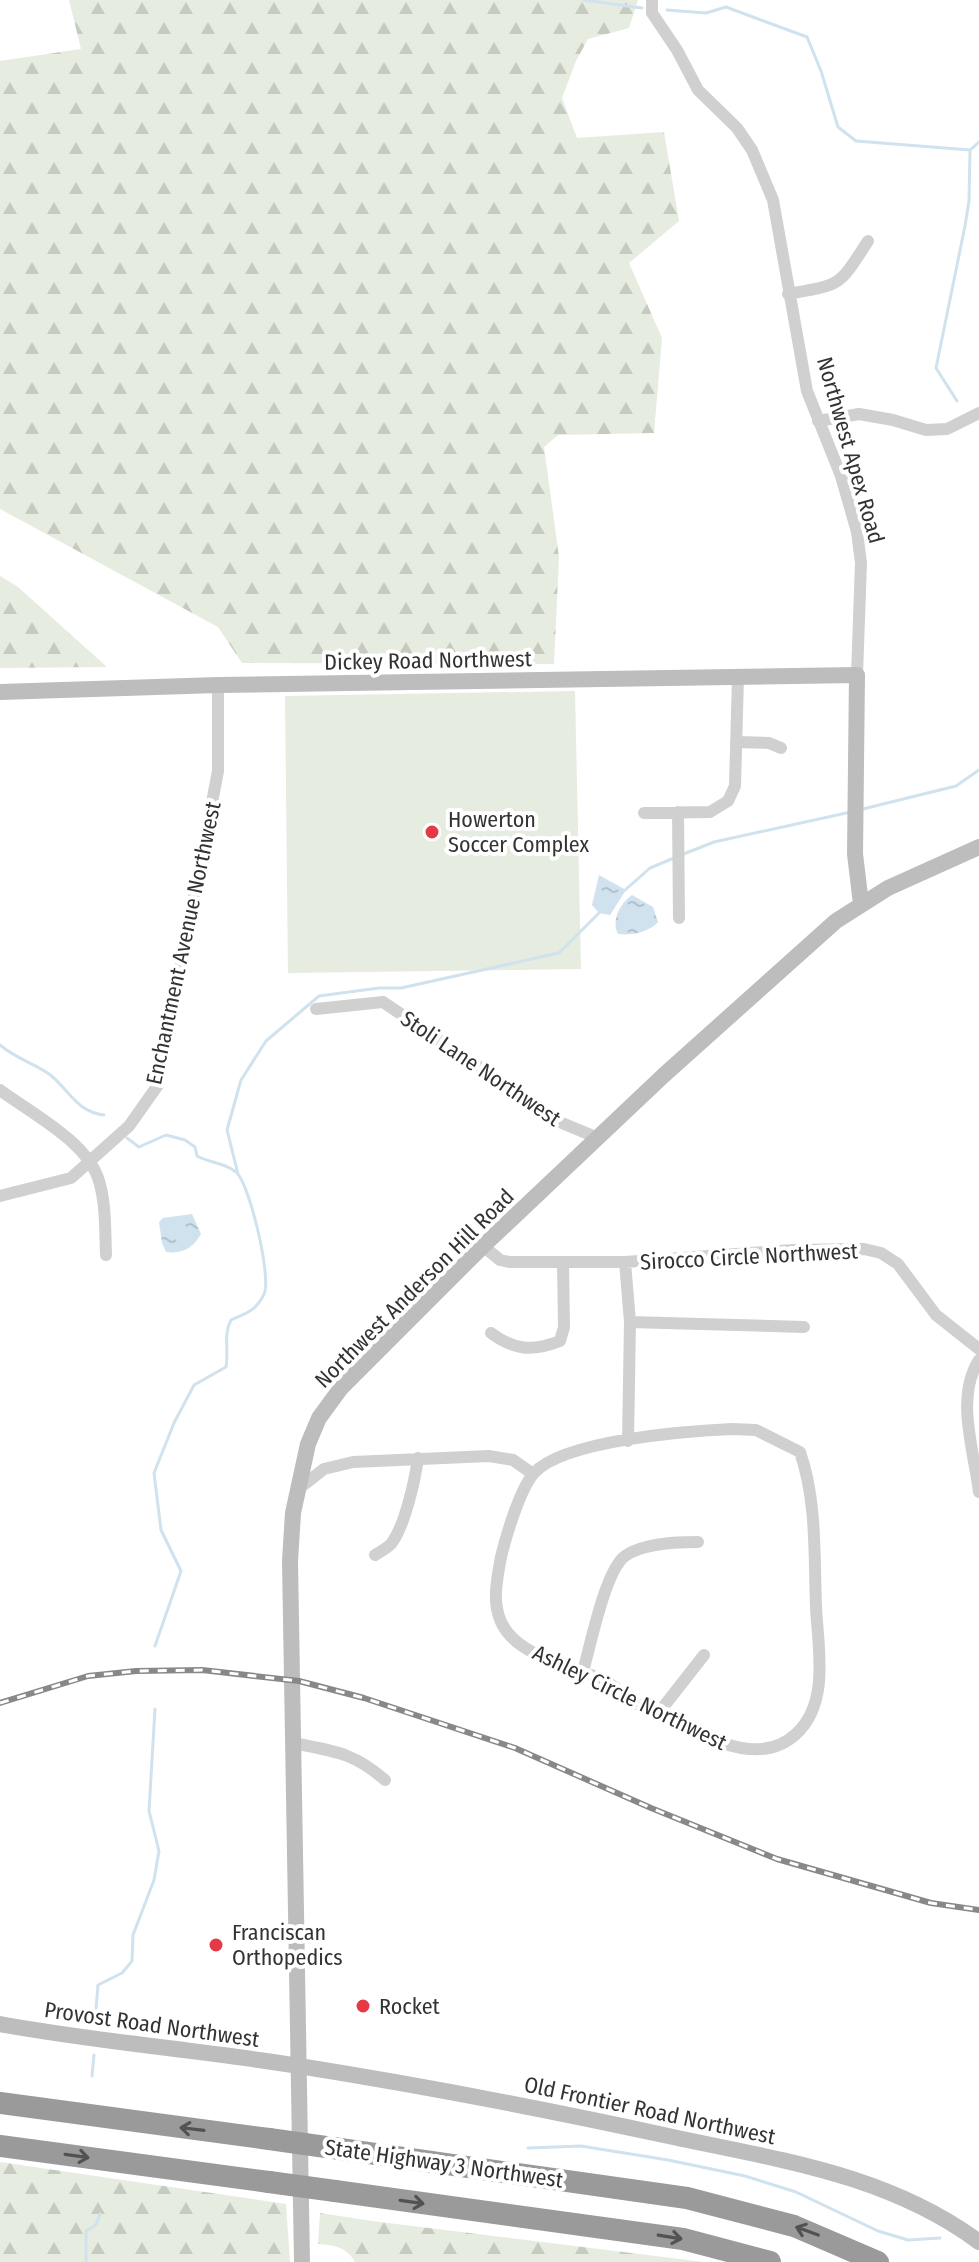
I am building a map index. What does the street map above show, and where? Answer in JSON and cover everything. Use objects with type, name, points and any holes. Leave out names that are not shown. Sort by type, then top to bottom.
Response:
[{"type":"highway","name":"State Highway 3 Northwest","points":[[0,2103],[687,2198],[786,2224],[841,2244],[878,2262]]},
{"type":"highway","name":"State Highway 3 Northwest","points":[[0,2146],[683,2239],[770,2262]]},
{"type":"street","name":"Northwest Apex Road","points":[[652,0],[652,13],[677,50],[698,90],[737,128],[752,150],[773,200],[807,391],[841,476],[857,532],[861,563],[855,854],[861,904]]},
{"type":"street","points":[[788,294],[829,287],[841,281],[868,241]]},
{"type":"street","points":[[818,421],[859,414],[926,430],[947,429],[979,413]]},
{"type":"street","name":"Dickey Road Northwest","points":[[0,692],[218,685],[857,675]]},
{"type":"street","points":[[644,813],[710,812],[728,801],[735,786],[738,677]]},
{"type":"street","name":"Enchantment Avenue Northwest","points":[[0,1196],[71,1178],[129,1126],[158,1085],[218,771],[218,685]]},
{"type":"street","points":[[736,742],[769,743],[781,748]]},
{"type":"street","points":[[678,812],[679,918]]},
{"type":"street","name":"Northwest Anderson Hill Road","points":[[302,2262],[290,1548],[297,1490],[310,1436],[333,1397],[483,1246],[664,1075],[836,921],[901,882],[979,847]]},
{"type":"street","name":"Stoli Lane Northwest","points":[[316,1009],[383,1002],[562,1123],[598,1138]]},
{"type":"street","points":[[0,1090],[73,1144],[90,1161],[99,1180],[104,1207],[106,1255]]},
{"type":"street","name":"Sirocco Circle Northwest","points":[[483,1246],[500,1260],[509,1262],[563,1263],[864,1249],[881,1253],[898,1264],[936,1315],[979,1349]]},
{"type":"street","points":[[625,1262],[630,1322],[628,1441]]},
{"type":"street","points":[[491,1333],[510,1346],[546,1346],[560,1341],[564,1327],[563,1263]]},
{"type":"street","points":[[630,1322],[804,1327]]},
{"type":"street","points":[[979,1360],[971,1372],[966,1398],[979,1492]]},
{"type":"street","name":"Ashley Circle Northwest","points":[[756,1430],[800,1452],[811,1495],[819,1684],[818,1695],[797,1733],[772,1747],[741,1749],[717,1742],[657,1715],[611,1684],[523,1646],[508,1634],[496,1606],[496,1584],[513,1516],[533,1474],[553,1459],[684,1431],[756,1430]]},
{"type":"street","points":[[297,1490],[324,1469],[353,1462],[489,1456],[513,1460],[533,1474]]},
{"type":"street","points":[[375,1555],[390,1545],[398,1527],[413,1487],[418,1458]]},
{"type":"street","points":[[583,1671],[609,1580],[617,1564],[629,1553],[645,1548],[698,1542]]},
{"type":"street","points":[[657,1715],[704,1655]]},
{"type":"street","points":[[293,1743],[363,1761],[385,1780]]},
{"type":"street","name":"Provost Road Northwest","points":[[0,2024],[61,2036],[298,2065]]},
{"type":"street","name":"Old Frontier Road Northwest","points":[[298,2065],[557,2111],[840,2174],[904,2197],[979,2242]]},
{"type":"green space","points":[[69,0],[638,0],[629,28],[588,39],[562,98],[577,138],[664,132],[679,221],[629,263],[662,338],[654,433],[558,435],[544,447],[559,557],[554,664],[242,663],[218,627],[0,509],[0,61],[81,49]]},
{"type":"green space","points":[[0,576],[18,587],[107,667],[0,668]]},
{"type":"green space","name":"Howerton Soccer Complex","points":[[575,691],[581,969],[288,973],[285,696]]},
{"type":"green space","points":[[0,2162],[286,2204],[290,2262],[0,2262]]},
{"type":"green space","points":[[320,2213],[704,2262],[355,2262],[340,2248],[318,2244]]},
{"type":"water","points":[[599,875],[626,890],[610,915],[599,913],[592,905]]},
{"type":"water","points":[[632,895],[653,907],[658,922],[640,932],[618,934],[618,913]]},
{"type":"water","points":[[192,1214],[201,1234],[198,1239],[182,1251],[166,1252],[159,1222],[163,1218]]},
{"type":"waterway","points":[[584,0],[642,8]]},
{"type":"waterway","points":[[667,10],[706,13],[726,7],[807,37],[838,127],[856,141],[970,150],[979,142]]},
{"type":"waterway","points":[[957,401],[936,368],[969,201],[970,150]]},
{"type":"waterway","points":[[863,809],[956,786],[979,770]]},
{"type":"waterway","points":[[681,855],[714,842],[851,812]]},
{"type":"waterway","points":[[624,891],[650,868],[674,858]]},
{"type":"waterway","points":[[238,1174],[227,1130],[241,1080],[266,1041],[319,996],[401,988],[559,953],[600,912]]},
{"type":"waterway","points":[[0,1045],[49,1074],[86,1109],[104,1115]]},
{"type":"waterway","points":[[127,1138],[139,1147],[166,1135],[185,1140],[195,1147],[197,1156],[237,1173],[253,1213],[266,1285],[258,1304],[231,1320],[226,1367],[194,1385],[174,1423],[154,1473],[161,1530],[181,1571],[155,1646]]},
{"type":"waterway","points":[[95,2021],[98,1985],[122,1973],[132,1961],[133,1935],[154,1880],[159,1851],[149,1811],[155,1709]]},
{"type":"waterway","points":[[92,2076],[94,2055]]},
{"type":"waterway","points":[[528,2148],[581,2146],[745,2176],[796,2192],[878,2231],[908,2240],[940,2238]]},
{"type":"waterway","points":[[86,2262],[86,2231],[96,2225],[100,2214]]},
{"type":"railway","points":[[0,1703],[88,1676],[136,1671],[202,1670],[299,1681],[364,1698],[515,1748],[777,1859],[931,1903],[979,1910]]},
{"type":"place","name":"Howerton Soccer Complex","points":[[432,832]]},
{"type":"place","name":"Franciscan Orthopedics","points":[[216,1945]]},
{"type":"place","name":"Rocket","points":[[363,2006]]}]
